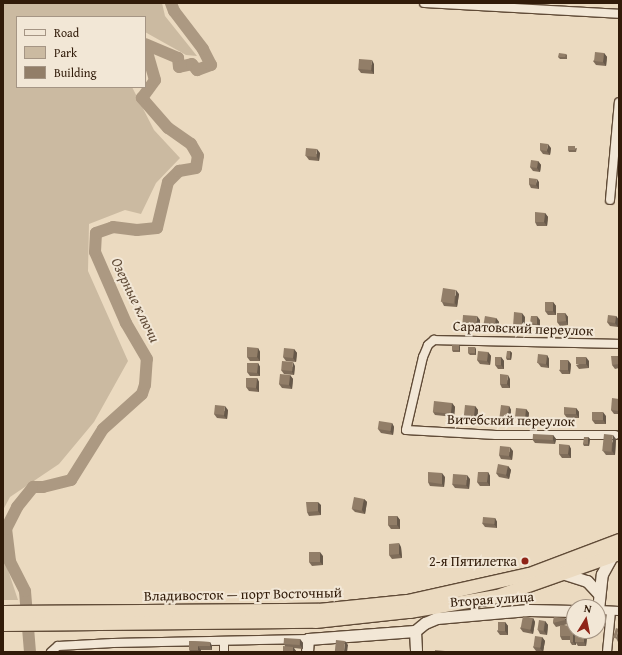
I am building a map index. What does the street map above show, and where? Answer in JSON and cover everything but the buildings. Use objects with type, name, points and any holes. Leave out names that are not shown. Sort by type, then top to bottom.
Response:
[{"type":"highway","name":"Владивосток — порт Восточный","points":[[50,618],[318,610],[408,601],[529,574],[619,540]]},
{"type":"highway","name":"Владивосток — порт Восточный","points":[[3,624],[11,616],[50,618],[315,621],[455,605],[497,596],[565,574],[615,554]]},
{"type":"main road","points":[[598,599],[602,574],[615,554]]},
{"type":"main road","points":[[565,574],[587,581],[598,593]]},
{"type":"main road","name":"Вторая улица","points":[[415,631],[424,623],[437,618],[529,610],[566,611]]},
{"type":"main road","points":[[307,652],[308,639],[415,631],[416,652]]},
{"type":"street","points":[[424,3],[619,14]]},
{"type":"street","points":[[610,200],[619,102]]},
{"type":"street","name":"Саратовский переулок","points":[[406,430],[410,407],[428,345],[434,340],[619,344]]},
{"type":"street","name":"Витебский переулок","points":[[406,430],[496,435],[615,435]]},
{"type":"street","points":[[607,652],[615,611]]},
{"type":"street","points":[[51,652],[58,646],[152,648],[308,639]]},
{"type":"street","points":[[224,643],[224,652]]},
{"type":"green space","points":[[3,3],[162,3],[165,16],[197,56],[186,55],[146,33],[146,16],[16,16],[16,88],[133,88],[154,130],[180,158],[156,183],[141,214],[125,210],[89,224],[88,271],[128,361],[94,422],[59,464],[10,497],[3,510]]},
{"type":"green space","points":[[3,555],[18,600],[3,600]]},
{"type":"waterway","name":"Озерные ключи","points":[[146,44],[178,58],[179,67],[192,64],[197,70],[211,65],[203,49],[174,11],[171,3]]},
{"type":"waterway","name":"Озерные ключи","points":[[30,652],[25,591],[10,561],[6,529],[17,507],[33,487],[43,487],[71,480],[103,429],[142,394],[145,385],[147,359],[126,323],[95,252],[96,233],[113,227],[137,230],[157,228],[168,182],[179,171],[196,168],[198,156],[191,144],[168,128],[142,98],[155,80],[146,48]]},
{"type":"place","name":"2-я Пятилетка","points":[[525,561]]}]
